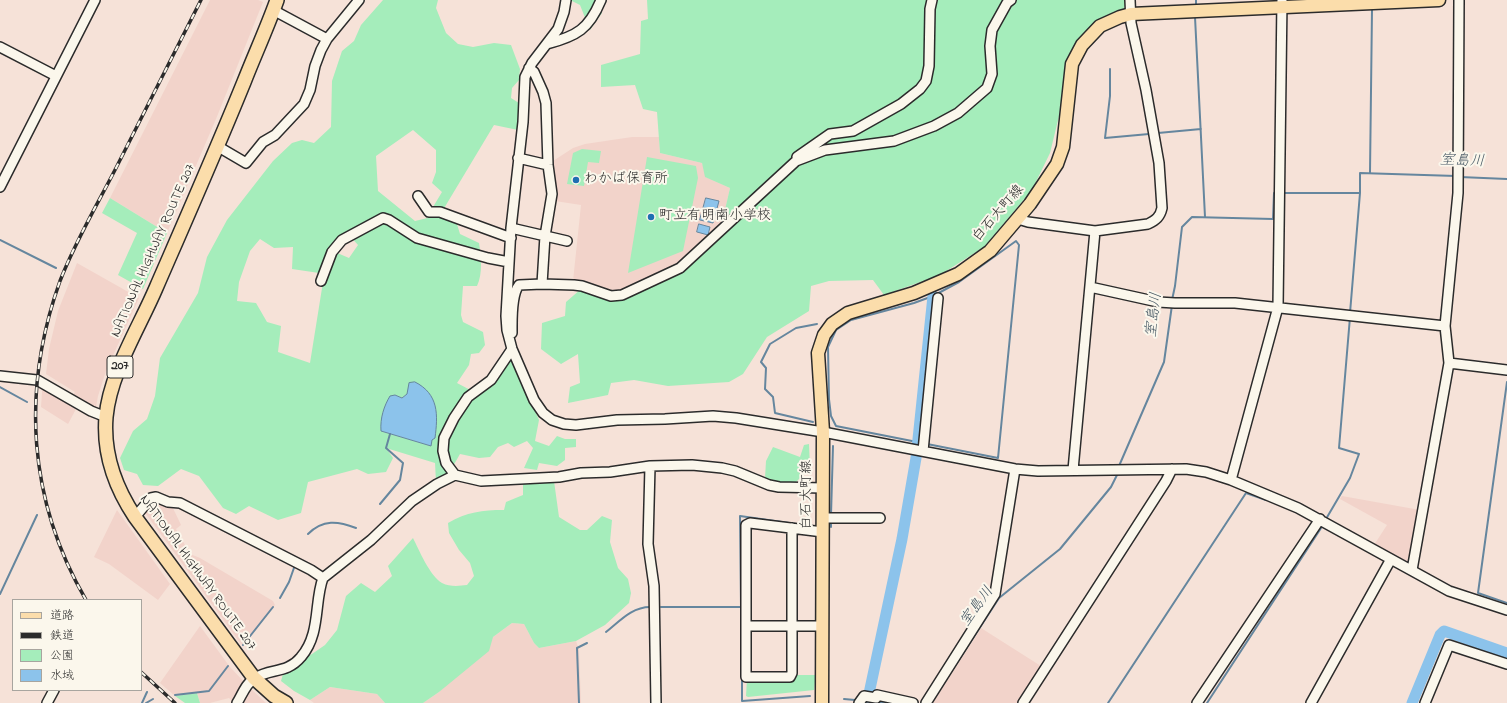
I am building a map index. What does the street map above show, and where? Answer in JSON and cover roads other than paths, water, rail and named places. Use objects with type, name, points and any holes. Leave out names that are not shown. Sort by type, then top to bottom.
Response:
[{"type":"highway","name":"NATIONAL HIGHWAY ROUTE 207","points":[[275,5],[217,146],[151,299],[121,364],[111,392],[106,417],[106,443],[109,462],[115,482],[134,517],[254,678],[274,696],[286,703]]},
{"type":"main road","name":"白石大町線","points":[[822,703],[823,532],[828,518],[823,488],[823,432],[818,353],[824,335],[832,324],[848,313],[914,293],[958,274],[990,251],[1018,218],[1057,164],[1063,147],[1072,64],[1082,45],[1100,26],[1130,14],[1282,3],[1440,0]]},
{"type":"street","points":[[0,187],[95,0]]},
{"type":"street","points":[[217,146],[246,163],[263,142],[275,135],[304,104],[310,90],[315,66],[327,39],[359,0]]},
{"type":"street","points":[[566,0],[564,12],[558,29],[529,68],[525,77],[523,122],[511,228],[506,316],[510,344],[534,400],[542,413],[552,420],[564,424],[576,425],[617,420],[713,416],[736,418],[823,432],[912,449],[923,446],[1015,469],[1074,470],[1186,468],[1206,472],[1231,480],[1298,508],[1449,591],[1507,610]]},
{"type":"street","points":[[547,44],[565,39],[585,28],[595,15],[601,0]]},
{"type":"street","points":[[454,475],[446,462],[443,451],[444,438],[454,418],[468,397],[491,380],[510,344],[512,335],[513,310],[518,285],[542,284],[582,286],[611,296],[622,295],[680,268],[796,160],[797,156],[830,134],[853,131],[901,104],[920,89],[926,81],[929,66],[930,9],[932,0]]},
{"type":"street","points":[[796,160],[825,150],[894,141],[934,126],[958,113],[987,88],[992,74],[990,46],[992,30],[1007,3],[1011,0]]},
{"type":"street","points":[[1018,218],[1028,222],[1095,231],[1148,224],[1155,221],[1161,214],[1162,208],[1159,163],[1146,90],[1131,23],[1130,0]]},
{"type":"street","points":[[1412,570],[1449,363],[1445,326],[1459,177],[1459,0]]},
{"type":"street","points":[[1231,480],[1278,307],[1282,3]]},
{"type":"street","points":[[275,5],[327,39]]},
{"type":"street","points":[[0,47],[56,76]]},
{"type":"street","points":[[529,68],[534,72],[546,103],[548,165],[552,194],[545,236],[542,284]]},
{"type":"street","points":[[518,158],[548,165]]},
{"type":"street","points":[[418,196],[429,212],[440,212],[511,238]]},
{"type":"street","points":[[320,281],[332,252],[342,240],[383,218],[389,220],[417,238],[488,258],[509,262]]},
{"type":"street","points":[[511,228],[567,241]]},
{"type":"street","points":[[1074,470],[1095,231]]},
{"type":"street","points":[[1090,287],[1172,303],[1235,303],[1445,326]]},
{"type":"street","points":[[923,446],[938,298]]},
{"type":"street","points":[[1449,363],[1507,370]]},
{"type":"street","points":[[0,376],[37,380],[91,411],[106,417]]},
{"type":"street","points":[[237,703],[247,685],[254,678],[271,672],[286,670],[301,657],[308,645],[316,623],[323,578],[371,540],[412,501],[454,475],[481,481],[559,477],[581,473],[610,472],[650,466],[692,465],[735,471],[769,485],[779,487],[823,488]]},
{"type":"street","points":[[650,466],[648,544],[654,586],[656,703]]},
{"type":"street","points":[[926,703],[995,594],[1015,469]]},
{"type":"street","points":[[1023,703],[1166,481],[1172,469]]},
{"type":"street","points":[[134,517],[151,498],[156,497],[168,502],[180,503],[311,570],[323,578]]},
{"type":"street","points":[[828,518],[880,518]]},
{"type":"street","points":[[1197,703],[1324,521]]},
{"type":"street","points":[[792,528],[792,673],[790,677],[746,677],[746,525],[750,523],[792,528],[823,532]]},
{"type":"street","points":[[1310,703],[1391,559]]},
{"type":"street","points":[[746,626],[822,626]]},
{"type":"street","points":[[1425,703],[1449,645],[1507,664]]},
{"type":"street","points":[[48,703],[54,691]]},
{"type":"street","points":[[862,700],[876,698],[877,695],[913,703]]},
{"type":"water","points":[[706,198],[719,201],[713,223],[700,220]]},
{"type":"water","points":[[699,224],[710,227],[708,235],[697,232]]},
{"type":"water","points":[[415,382],[429,393],[435,406],[437,421],[435,438],[432,440],[431,446],[381,431],[383,412],[390,396],[395,395],[402,398],[407,394],[409,383]]},
{"type":"waterway","points":[[1196,0],[1196,5]]},
{"type":"waterway","points":[[1370,172],[1372,10]]},
{"type":"waterway","points":[[1195,17],[1205,217]]},
{"type":"waterway","points":[[1110,69],[1110,96],[1105,138],[1149,134]]},
{"type":"waterway","points":[[1158,133],[1201,129]]},
{"type":"waterway","name":"室島川","points":[[1282,193],[1360,193],[1360,173],[1456,176]]},
{"type":"waterway","name":"室島川","points":[[1460,177],[1507,179]]},
{"type":"waterway","name":"室島川","points":[[1172,300],[1182,227],[1192,217],[1273,219],[1274,193],[1276,193]]},
{"type":"waterway","points":[[1350,313],[1360,193]]},
{"type":"waterway","points":[[0,240],[56,268]]},
{"type":"waterway","points":[[1016,241],[1019,245],[998,458],[836,426],[831,416],[829,399],[828,347],[836,330],[851,320],[914,303],[933,296],[959,282],[1016,241]]},
{"type":"waterway","name":"室島川","points":[[867,703],[902,539],[916,458],[933,296]]},
{"type":"waterway","name":"室島川","points":[[1119,466],[1164,362],[1172,305]]},
{"type":"waterway","points":[[1326,519],[1350,478],[1359,454],[1339,448],[1350,317]]},
{"type":"waterway","points":[[813,422],[775,413],[773,397],[765,389],[766,368],[761,362],[770,344],[796,328],[817,324]]},
{"type":"waterway","points":[[1507,382],[1478,593],[1507,603]]},
{"type":"waterway","points":[[0,387],[27,402]]},
{"type":"waterway","points":[[380,504],[400,480],[403,463],[386,448],[390,434]]},
{"type":"waterway","points":[[831,515],[833,446]]},
{"type":"waterway","name":"室島川","points":[[934,698],[999,598],[1060,549],[1111,487],[1118,473]]},
{"type":"waterway","points":[[1108,703],[1246,493],[1266,500]]},
{"type":"waterway","points":[[0,594],[37,515]]},
{"type":"waterway","points":[[661,607],[741,607],[740,516],[817,527]]},
{"type":"waterway","points":[[831,521],[831,527]]},
{"type":"waterway","points":[[308,534],[319,526],[331,523],[343,524],[356,528]]},
{"type":"waterway","points":[[1207,703],[1323,525]]},
{"type":"waterway","points":[[280,598],[289,582],[295,565]]},
{"type":"waterway","points":[[243,645],[273,607]]},
{"type":"waterway","points":[[606,632],[632,612],[638,609],[650,607]]},
{"type":"waterway","points":[[741,607],[742,632]]},
{"type":"waterway","points":[[1412,703],[1440,635],[1444,631],[1507,653]]},
{"type":"waterway","points":[[579,703],[577,648],[587,643]]},
{"type":"waterway","points":[[175,695],[209,691],[228,666]]},
{"type":"waterway","points":[[742,678],[742,701],[810,696]]},
{"type":"waterway","points":[[142,703],[147,692]]},
{"type":"waterway","points":[[844,699],[855,700],[858,698]]},
{"type":"waterway","points":[[146,703],[153,699]]},
{"type":"waterway","name":"室島川","points":[[868,702],[873,703]]},
{"type":"waterway","name":"室島川","points":[[877,703],[887,703]]},
{"type":"railway","points":[[86,599],[67,562],[52,523],[42,484],[37,444],[36,403],[39,363],[48,322],[66,266],[201,0]]},
{"type":"railway","points":[[142,673],[175,703]]},
{"type":"place","name":"わかば保育所","points":[[576,180]]},
{"type":"place","name":"町立有明南小学校","points":[[651,217]]}]
